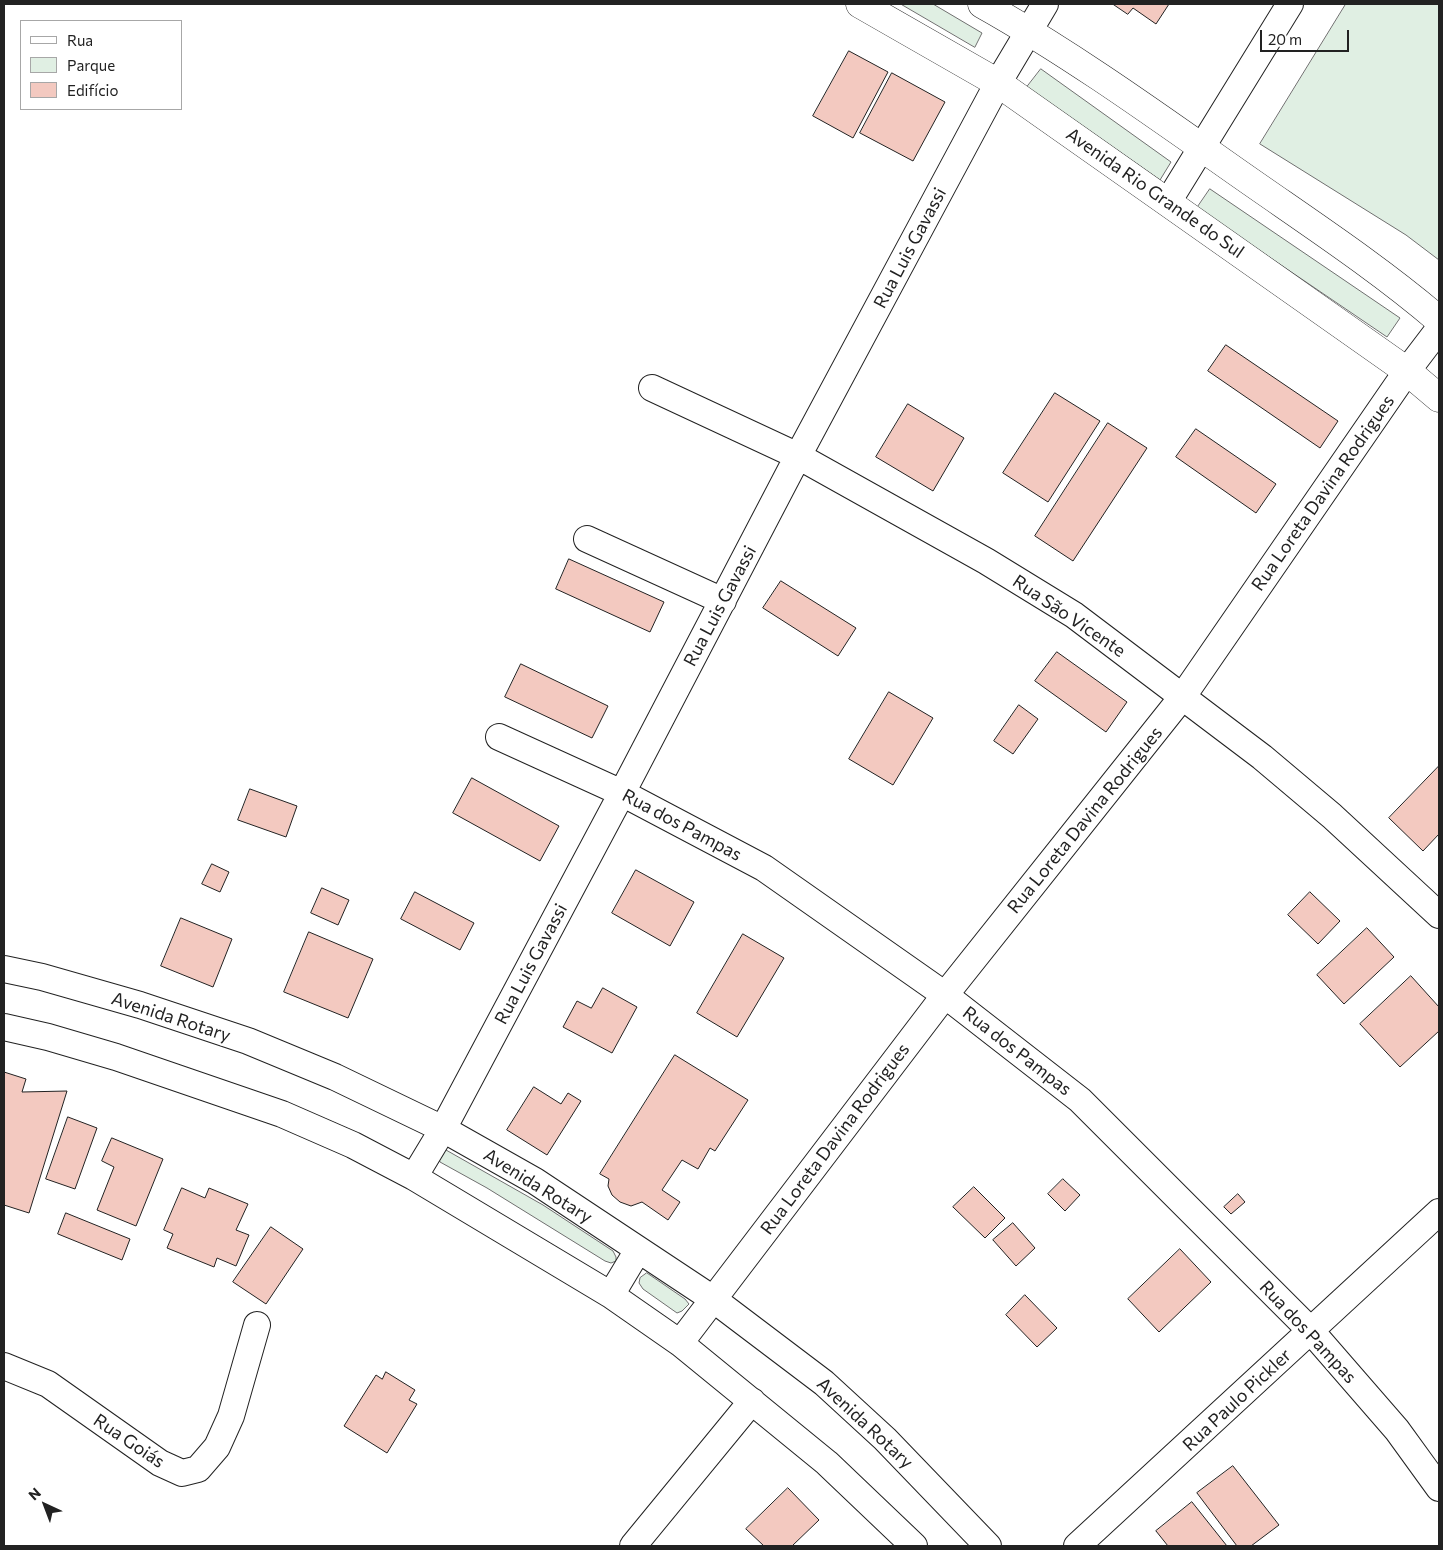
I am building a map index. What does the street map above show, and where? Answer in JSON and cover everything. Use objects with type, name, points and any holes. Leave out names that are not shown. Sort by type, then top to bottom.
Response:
[{"type":"street","name":"Avenida Rio Grande do Sul","points":[[860,4],[998,83],[1406,371],[1439,398]]},
{"type":"street","points":[[982,4],[1029,30],[1202,148],[1404,290],[1439,320]]},
{"type":"street","points":[[1029,30],[1045,4]]},
{"type":"street","points":[[1168,202],[1290,4]]},
{"type":"street","name":"Rua Luis Gavassi","points":[[414,1177],[443,1129],[622,793],[798,456],[998,83],[1029,30]]},
{"type":"street","name":"Rua Loreta Davina Rodrigues","points":[[680,1343],[945,994],[1183,696],[1406,371],[1439,328]]},
{"type":"street","name":"Rua São Vicente","points":[[652,388],[798,456],[986,561],[1074,616],[1183,696],[1262,758],[1332,816],[1439,915]]},
{"type":"street","points":[[587,539],[723,601]]},
{"type":"street","name":"Rua dos Pampas","points":[[499,737],[622,793],[764,868],[945,994],[1080,1100],[1311,1331],[1397,1430],[1439,1488]]},
{"type":"street","name":"Avenida Rotary","points":[[4,969],[42,977],[140,1005],[248,1041],[335,1077],[443,1129],[535,1181],[713,1299],[772,1342],[838,1396],[886,1439],[988,1546]]},
{"type":"street","points":[[4,1027],[48,1037],[116,1057],[282,1114],[353,1145],[414,1177],[611,1295],[680,1343],[827,1463],[914,1546]]},
{"type":"street","name":"Rua Paulo Pickler","points":[[1077,1546],[1439,1212]]},
{"type":"street","points":[[611,1295],[638,1250]]},
{"type":"street","name":"Rua Goiás","points":[[4,1366],[48,1384],[160,1463],[182,1473],[198,1469],[217,1448],[231,1416],[257,1324]]},
{"type":"street","points":[[633,1546],[752,1400]]},
{"type":"green space","points":[[901,4],[933,4],[982,33],[975,47]]},
{"type":"green space","points":[[1346,4],[1439,4],[1439,260],[1406,235],[1260,144]]},
{"type":"green space","points":[[1041,69],[1171,162],[1160,180],[1027,87]]},
{"type":"green space","points":[[1210,189],[1400,318],[1387,337],[1197,208]]},
{"type":"green space","points":[[446,1150],[543,1205],[613,1251],[616,1261],[611,1263],[605,1261],[487,1188],[440,1162],[438,1157]]},
{"type":"green space","points":[[647,1273],[685,1299],[689,1304],[677,1313],[643,1289],[639,1283],[640,1278]]},
{"type":"building","points":[[1113,4],[1169,4],[1156,24],[1133,8],[1128,14]]},
{"type":"building","points":[[849,51],[888,72],[853,138],[813,116]]},
{"type":"building","points":[[892,73],[945,102],[913,161],[860,133]]},
{"type":"building","points":[[1226,345],[1338,421],[1320,448],[1208,371]]},
{"type":"building","points":[[1055,393],[1100,421],[1048,502],[1003,473]]},
{"type":"building","points":[[908,404],[964,438],[933,491],[876,457]]},
{"type":"building","points":[[1108,423],[1147,448],[1073,561],[1035,536]]},
{"type":"building","points":[[1196,429],[1276,484],[1256,513],[1176,457]]},
{"type":"building","points":[[569,559],[664,602],[650,632],[556,589]]},
{"type":"building","points":[[781,581],[856,628],[838,656],[763,608]]},
{"type":"building","points":[[1057,652],[1127,702],[1106,732],[1035,681]]},
{"type":"building","points":[[521,664],[608,706],[592,738],[505,697]]},
{"type":"building","points":[[889,692],[933,718],[893,785],[849,759]]},
{"type":"building","points":[[1019,705],[1038,719],[1013,754],[994,741]]},
{"type":"building","points":[[1439,766],[1439,834],[1423,851],[1389,818]]},
{"type":"building","points":[[472,778],[559,826],[540,861],[453,813]]},
{"type":"building","points":[[250,789],[297,806],[286,837],[238,820]]},
{"type":"building","points":[[212,864],[229,872],[220,892],[202,884]]},
{"type":"building","points":[[636,870],[694,902],[670,946],[612,913]]},
{"type":"building","points":[[322,888],[349,900],[338,925],[311,913]]},
{"type":"building","points":[[415,892],[474,923],[460,950],[401,919]]},
{"type":"building","points":[[1310,892],[1340,921],[1318,944],[1288,915]]},
{"type":"building","points":[[181,918],[232,939],[213,987],[161,966]]},
{"type":"building","points":[[1367,928],[1394,957],[1344,1004],[1317,975]]},
{"type":"building","points":[[309,932],[373,959],[348,1018],[284,992]]},
{"type":"building","points":[[743,934],[784,958],[737,1037],[697,1013]]},
{"type":"building","points":[[1411,976],[1439,1007],[1439,1031],[1400,1067],[1360,1024]]},
{"type":"building","points":[[603,988],[637,1007],[612,1053],[563,1027],[577,1001],[591,1008]]},
{"type":"building","points":[[675,1055],[748,1100],[715,1151],[710,1148],[698,1169],[682,1160],[662,1190],[680,1202],[668,1220],[642,1202],[631,1206],[620,1202],[612,1195],[608,1186],[609,1179],[600,1174]]},
{"type":"building","points":[[4,1072],[26,1079],[22,1092],[67,1091],[29,1213],[4,1205]]},
{"type":"building","points":[[534,1087],[561,1104],[568,1093],[581,1101],[547,1155],[507,1130]]},
{"type":"building","points":[[68,1117],[97,1128],[75,1189],[46,1179]]},
{"type":"building","points":[[112,1138],[163,1159],[136,1226],[97,1210],[114,1167],[102,1161]]},
{"type":"building","points":[[1063,1179],[1080,1195],[1065,1211],[1048,1194]]},
{"type":"building","points":[[974,1187],[1005,1218],[985,1238],[953,1207]]},
{"type":"building","points":[[182,1188],[205,1198],[209,1188],[248,1204],[236,1230],[249,1235],[236,1266],[217,1258],[214,1267],[167,1248],[173,1234],[164,1230]]},
{"type":"building","points":[[1238,1194],[1245,1202],[1231,1214],[1224,1207]]},
{"type":"building","points":[[66,1213],[130,1239],[122,1260],[58,1234]]},
{"type":"building","points":[[1013,1223],[1035,1248],[1016,1266],[993,1240]]},
{"type":"building","points":[[271,1227],[303,1249],[266,1304],[233,1282]]},
{"type":"building","points":[[1180,1249],[1211,1282],[1159,1332],[1128,1299]]},
{"type":"building","points":[[1025,1295],[1057,1328],[1037,1347],[1006,1315]]},
{"type":"building","points":[[386,1372],[415,1390],[409,1400],[417,1404],[387,1453],[344,1426],[376,1375],[382,1379]]},
{"type":"building","points":[[1233,1466],[1279,1525],[1251,1546],[1237,1546],[1197,1493]]},
{"type":"building","points":[[788,1488],[819,1520],[792,1546],[764,1546],[746,1529]]},
{"type":"building","points":[[1192,1502],[1227,1546],[1168,1546],[1156,1531]]}]
